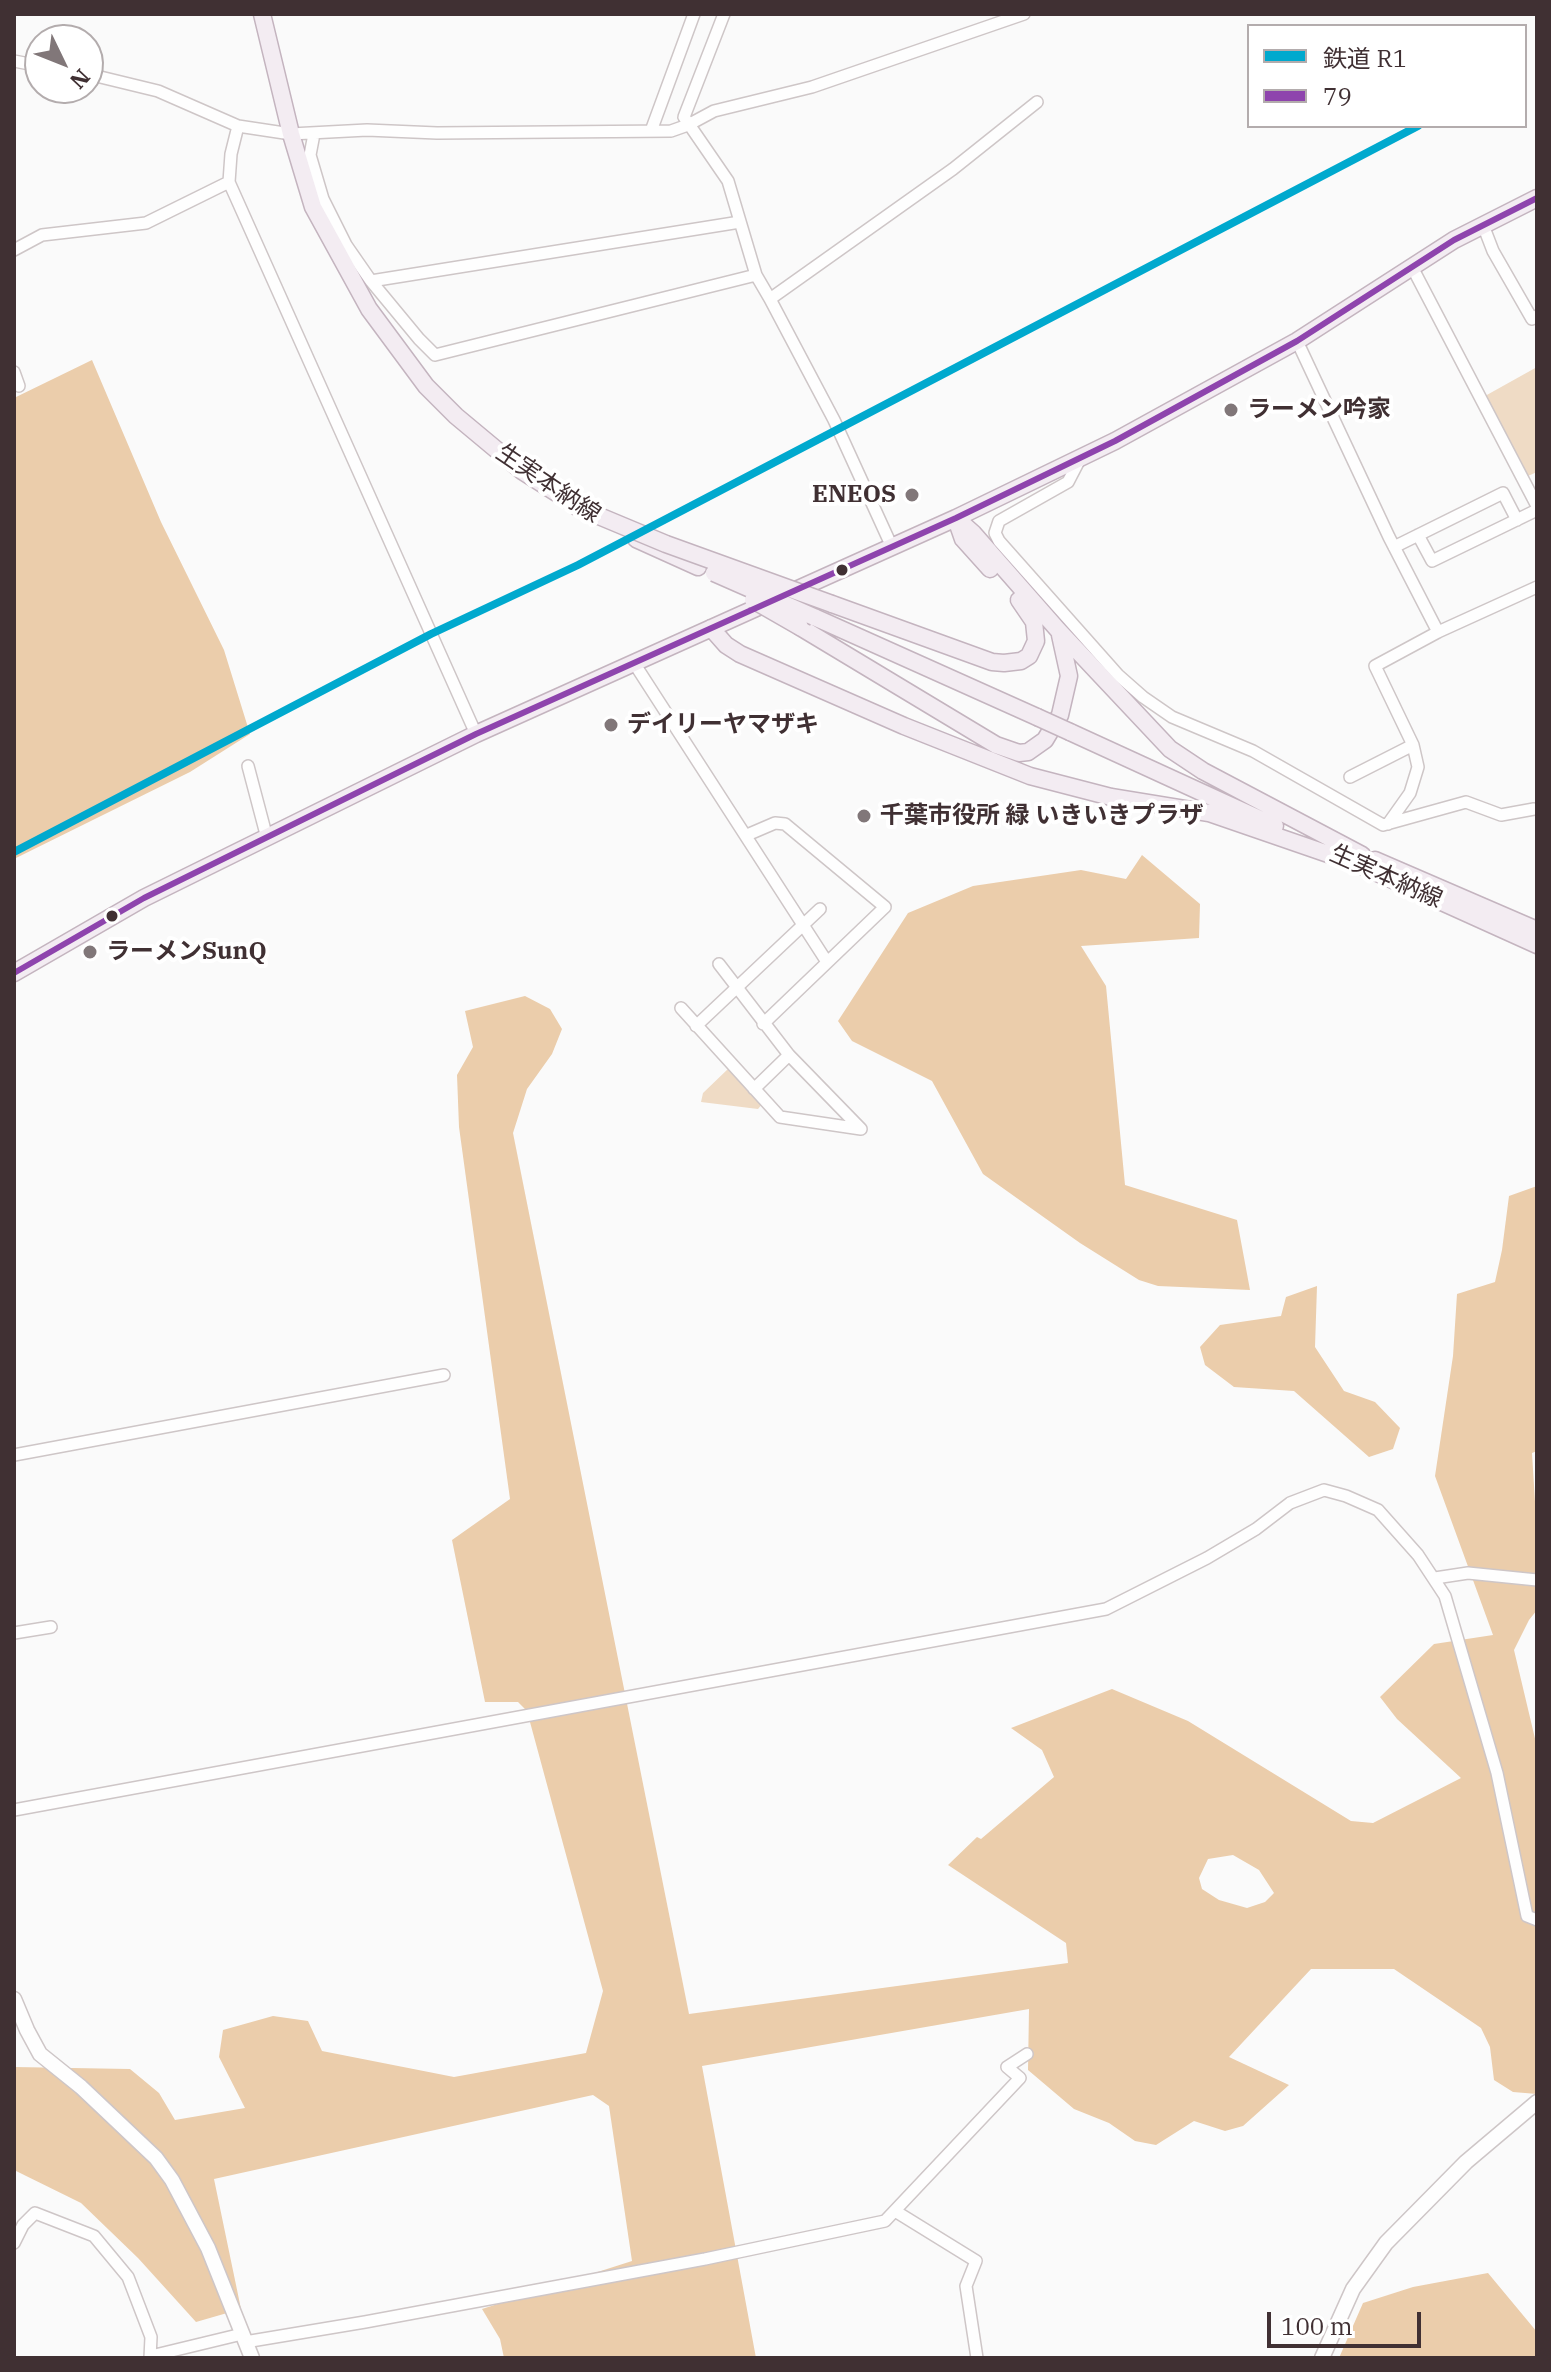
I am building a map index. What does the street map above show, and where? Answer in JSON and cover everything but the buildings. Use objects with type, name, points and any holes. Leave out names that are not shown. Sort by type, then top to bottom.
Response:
[{"type":"main road","name":"生実本納線","points":[[262,14],[291,134],[313,207],[339,258],[369,309],[426,386],[489,445],[575,506],[807,622],[1037,717],[1361,860],[1537,930]]},
{"type":"main road","points":[[14,973],[144,898],[476,734],[956,518],[1081,457],[1297,341],[1454,240],[1537,198]]},
{"type":"main road","points":[[575,506],[666,544],[992,662],[1013,663],[1029,656],[1036,641],[1036,632],[1029,612],[963,539],[956,518]]},
{"type":"main road","points":[[956,518],[1170,749],[1203,771],[1361,860]]},
{"type":"main road","points":[[807,622],[996,745],[1019,753],[1028,752],[1045,740],[1060,715],[1069,676],[1058,630]]},
{"type":"main road","points":[[711,628],[726,645],[740,654],[904,726],[1030,776],[1111,797],[1209,813],[1361,860]]},
{"type":"main road","name":"生実本納線","points":[[1361,860],[1537,945]]},
{"type":"street","points":[[651,131],[694,14]]},
{"type":"street","points":[[724,14],[684,117],[728,181],[756,275],[834,420],[892,547]]},
{"type":"street","points":[[104,78],[158,91],[238,126],[291,134],[367,130],[437,133],[671,131],[714,111],[812,87],[1024,14]]},
{"type":"street","points":[[770,299],[953,169],[1037,102]]},
{"type":"street","points":[[238,126],[231,154],[229,182],[476,734]]},
{"type":"street","points":[[314,134],[310,155],[323,199],[346,245],[371,281],[435,355],[756,275]]},
{"type":"street","points":[[14,250],[42,235],[146,223],[229,182]]},
{"type":"street","points":[[371,281],[740,222]]},
{"type":"street","points":[[1483,225],[1493,251],[1532,319],[1537,316]]},
{"type":"street","points":[[1412,267],[1537,508],[1432,561],[1418,535]]},
{"type":"street","points":[[1297,341],[1394,547],[1438,632]]},
{"type":"street","points":[[14,372],[19,386]]},
{"type":"street","points":[[1081,457],[1068,482],[999,521],[995,533],[1118,675],[1143,697],[1172,717],[1253,751],[1383,825],[1466,802],[1503,819],[1534,809]]},
{"type":"street","points":[[1394,547],[1503,493],[1517,520]]},
{"type":"street","points":[[1388,824],[1410,793],[1418,767],[1413,745],[1375,666],[1438,632],[1537,587]]},
{"type":"street","points":[[634,663],[827,962]]},
{"type":"street","points":[[1350,777],[1413,745]]},
{"type":"street","points":[[248,766],[267,838]]},
{"type":"street","points":[[747,835],[775,823],[785,824],[885,907],[763,1024]]},
{"type":"street","points":[[696,1026],[820,909]]},
{"type":"street","points":[[681,1008],[780,1117],[861,1129],[789,1055],[719,964]]},
{"type":"street","points":[[754,1089],[789,1055]]},
{"type":"street","points":[[14,1455],[444,1375]]},
{"type":"street","points":[[14,1810],[1106,1609],[1207,1558],[1256,1529],[1290,1503],[1324,1490],[1378,1510],[1435,1578],[1451,1613],[1497,1773],[1527,1916],[1537,1920]]},
{"type":"street","points":[[1435,1578],[1468,1573],[1537,1580]]},
{"type":"street","points":[[14,1633],[51,1627]]},
{"type":"street","points":[[14,1999],[40,2054],[81,2087],[156,2158],[172,2180],[208,2248],[252,2358]]},
{"type":"street","points":[[14,2243],[23,2225],[35,2213],[94,2236],[128,2277],[151,2337],[151,2357],[244,2338],[365,2322],[705,2259],[885,2221],[1020,2078],[1007,2067],[1027,2054]]},
{"type":"street","points":[[1322,2358],[1353,2289],[1386,2243],[1466,2162],[1537,2102]]},
{"type":"street","points":[[895,2211],[976,2261],[966,2286],[977,2358]]},
{"type":"shaded area","points":[[92,360],[161,522],[224,650],[250,734],[190,772],[14,859],[14,398]]},
{"type":"shaded area","points":[[1537,367],[1537,472],[1528,476],[1485,396]]},
{"type":"shaded area","points":[[1142,855],[1200,904],[1199,938],[1081,946],[1106,986],[1125,1185],[1237,1220],[1250,1290],[1158,1286],[1139,1280],[1080,1243],[983,1174],[932,1081],[852,1041],[838,1021],[908,913],[973,886],[1081,870],[1126,879]]},
{"type":"shaded area","points":[[525,996],[550,1009],[562,1029],[552,1054],[527,1089],[513,1133],[689,2014],[1068,1963],[1066,1943],[948,1865],[977,1837],[981,1839],[1054,1777],[1042,1750],[1011,1728],[1112,1689],[1188,1721],[1351,1821],[1373,1823],[1461,1778],[1397,1719],[1380,1697],[1434,1644],[1493,1635],[1435,1476],[1453,1356],[1457,1294],[1495,1282],[1509,1196],[1537,1186],[1537,1451],[1532,1453],[1537,1534],[1537,1610],[1514,1650],[1537,1747],[1537,2094],[1513,2092],[1494,2080],[1490,2047],[1481,2028],[1394,1969],[1311,1969],[1229,2057],[1289,2085],[1243,2126],[1225,2131],[1194,2121],[1156,2145],[1135,2141],[1109,2123],[1074,2109],[1028,2070],[1029,2009],[702,2066],[756,2358],[504,2358],[500,2339],[482,2309],[632,2261],[609,2106],[593,2095],[214,2179],[241,2309],[196,2322],[138,2258],[81,2203],[14,2170],[14,2067],[130,2069],[159,2093],[175,2120],[245,2108],[219,2057],[223,2030],[273,2016],[308,2021],[322,2051],[454,2077],[586,2053],[603,1991],[527,1711],[518,1702],[485,1702],[452,1540],[510,1499],[459,1127],[457,1075],[473,1047],[465,1011]],"holes":[[[1233,1855],[1259,1870],[1274,1893],[1265,1902],[1247,1908],[1219,1900],[1202,1889],[1199,1878],[1208,1859]]]},
{"type":"shaded area","points":[[729,1068],[763,1103],[758,1109],[701,1102],[703,1093]]},
{"type":"shaded area","points":[[1317,1286],[1315,1347],[1344,1391],[1375,1402],[1400,1428],[1393,1449],[1369,1457],[1294,1391],[1234,1387],[1205,1365],[1200,1347],[1220,1325],[1281,1316],[1286,1297]]},
{"type":"shaded area","points":[[1488,2273],[1537,2332],[1537,2358],[1339,2358],[1363,2303],[1413,2287]]},
{"type":"rail line","name":"R1","points":[[14,852],[431,634],[578,565],[1414,128]]},
{"type":"transit line","name":"79","points":[[14,973],[144,898],[476,734],[956,518],[1115,441],[1297,341],[1454,240],[1537,198]]},
{"type":"place","name":"ラーメン吟家","points":[[1231,410]]},
{"type":"place","name":"ENEOS","points":[[912,495]]},
{"type":"place","name":"デイリーヤマザキ","points":[[611,725]]},
{"type":"place","name":"千葉市役所 緑 いきいきプラザ","points":[[864,816]]},
{"type":"place","name":"ラーメンSunQ","points":[[90,952]]}]
